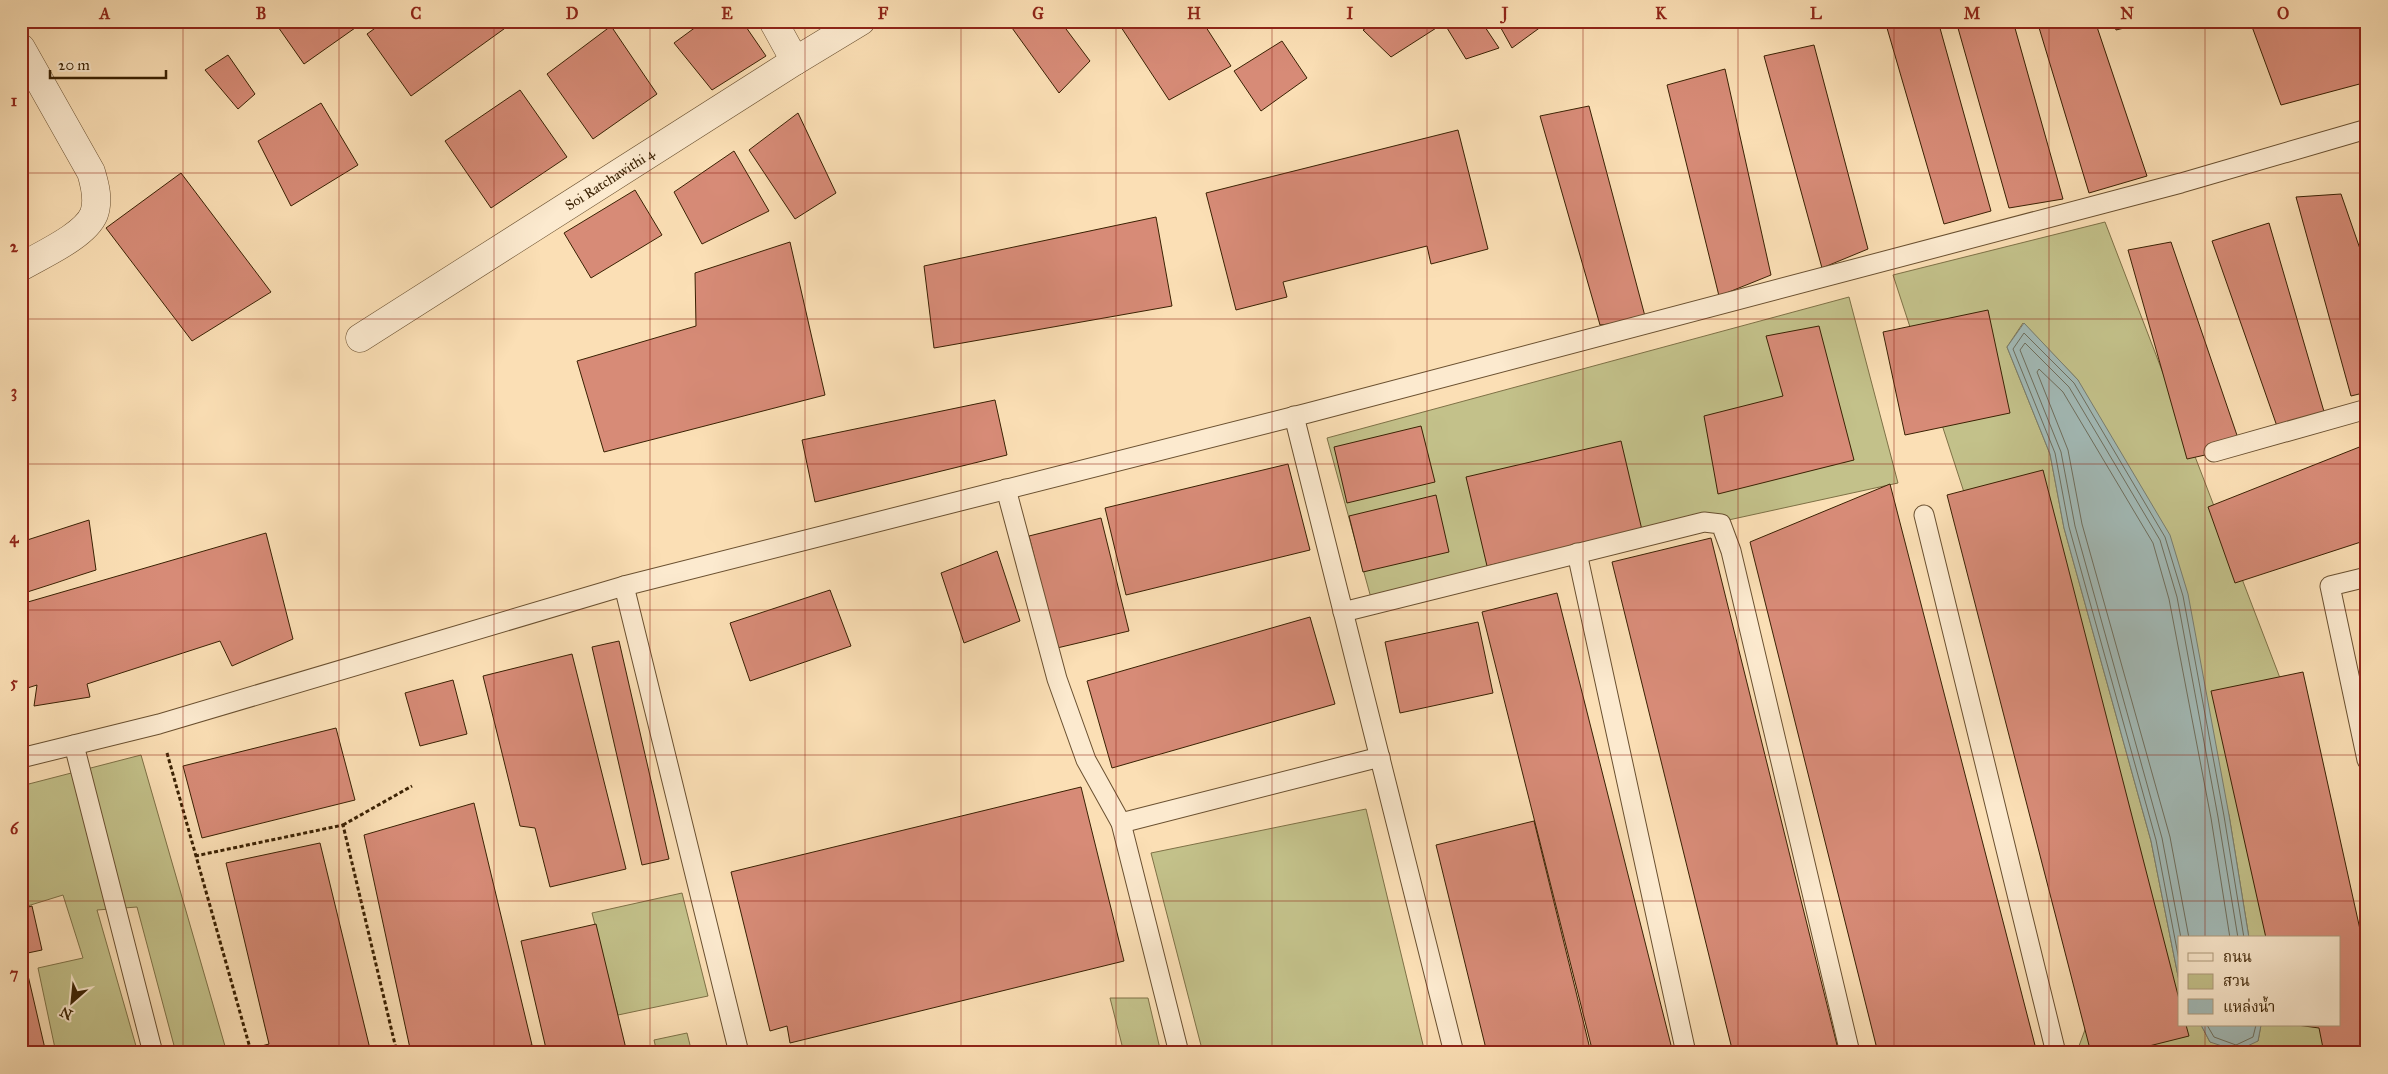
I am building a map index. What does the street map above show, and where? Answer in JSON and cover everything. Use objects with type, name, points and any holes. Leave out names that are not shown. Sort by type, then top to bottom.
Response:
[{"type":"street","points":[[772,21],[795,60]]},
{"type":"street","name":"Soi Ratchawithi 4","points":[[360,338],[795,60],[860,21]]},
{"type":"street","points":[[21,48],[91,172],[96,192],[94,215],[79,233],[21,267]]},
{"type":"lane","points":[[21,758],[159,724],[624,586],[1294,416],[2171,186],[2367,130]]},
{"type":"lane","points":[[2214,452],[2367,409]]},
{"type":"lane","points":[[1294,416],[1454,1053]]},
{"type":"lane","points":[[1006,489],[1057,679],[1086,760],[1121,823],[1179,1053]]},
{"type":"lane","points":[[1924,515],[2056,1053]]},
{"type":"lane","points":[[1343,612],[1704,522],[1721,524],[1733,560],[1850,1053]]},
{"type":"lane","points":[[1577,553],[1686,1053]]},
{"type":"lane","points":[[2367,576],[2330,586],[2365,741],[2367,760]]},
{"type":"lane","points":[[624,586],[739,1053]]},
{"type":"lane","points":[[74,745],[152,1053]]},
{"type":"lane","points":[[1121,823],[1380,757]]},
{"type":"path","points":[[159,724],[250,1048]]},
{"type":"path","points":[[196,856],[344,825],[412,786]]},
{"type":"path","points":[[344,825],[397,1053]]},
{"type":"green space","points":[[2105,222],[2280,678],[2322,936],[2249,936],[2229,815],[2078,380],[2023,323],[2007,347],[2050,454],[2064,528],[2151,841],[2178,976],[2178,1026],[2202,1026],[2210,1042],[2258,1041],[2261,1026],[2336,1026],[2341,1053],[2081,1053],[2079,1046],[2114,951],[1893,275]]},
{"type":"green space","points":[[1849,297],[1898,483],[1371,598],[1327,438]]},
{"type":"green space","points":[[141,755],[227,1053],[176,1053],[137,907],[97,910],[138,1053],[56,1053],[38,968],[83,958],[63,895],[21,908],[21,786]]},
{"type":"green space","points":[[1366,809],[1425,1053],[1203,1053],[1151,853]]},
{"type":"green space","points":[[682,893],[708,996],[618,1015],[592,913]]},
{"type":"green space","points":[[1110,998],[1148,998],[1161,1053],[1124,1053]]},
{"type":"green space","points":[[687,1033],[692,1053],[657,1053],[654,1040]]},
{"type":"water","points":[[2024,323],[2078,380],[2170,535],[2188,594],[2229,815],[2249,936],[2178,936],[2178,976],[2151,841],[2064,528],[2050,454],[2007,347]]},
{"type":"water","points":[[2202,1026],[2261,1026],[2258,1041],[2237,1051],[2210,1042]]},
{"type":"building","points":[[279,21],[351,21],[355,28],[304,64],[276,24]]},
{"type":"building","points":[[385,21],[515,21],[411,96],[367,34]]},
{"type":"building","points":[[704,21],[742,21],[766,56],[712,90],[674,43]]},
{"type":"building","points":[[1007,21],[1060,21],[1090,61],[1059,93]]},
{"type":"building","points":[[1117,21],[1202,21],[1231,66],[1169,100]]},
{"type":"building","points":[[1378,21],[1481,21],[1499,48],[1466,59],[1444,23],[1391,57],[1363,30]]},
{"type":"building","points":[[1497,21],[1549,21],[1512,48]]},
{"type":"building","points":[[1916,21],[1938,21],[1991,211],[1944,224],[1887,28]]},
{"type":"building","points":[[1956,21],[2013,21],[2063,199],[2009,208]]},
{"type":"building","points":[[2037,21],[2095,21],[2147,176],[2089,193]]},
{"type":"building","points":[[2113,21],[2153,21],[2116,30]]},
{"type":"building","points":[[2262,21],[2367,21],[2367,82],[2281,105],[2251,24]]},
{"type":"building","points":[[611,26],[657,94],[593,139],[547,74]]},
{"type":"building","points":[[1282,41],[1307,78],[1261,111],[1234,71]]},
{"type":"building","points":[[1814,45],[1868,249],[1822,268],[1764,56]]},
{"type":"building","points":[[228,55],[255,94],[238,109],[205,70]]},
{"type":"building","points":[[1725,69],[1771,275],[1719,296],[1667,85]]},
{"type":"building","points":[[520,90],[567,157],[491,208],[445,141]]},
{"type":"building","points":[[321,103],[358,165],[291,206],[258,141]]},
{"type":"building","points":[[1589,106],[1646,320],[1600,325],[1540,116]]},
{"type":"building","points":[[798,113],[836,193],[795,219],[749,150]]},
{"type":"building","points":[[1458,130],[1488,249],[1431,264],[1427,246],[1283,282],[1287,297],[1236,310],[1206,193]]},
{"type":"building","points":[[734,151],[769,211],[702,244],[674,192]]},
{"type":"building","points":[[181,173],[271,292],[192,341],[106,228]]},
{"type":"building","points":[[635,190],[662,235],[591,278],[564,233]]},
{"type":"building","points":[[2341,194],[2367,269],[2367,392],[2351,396],[2296,197]]},
{"type":"building","points":[[1156,217],[1172,306],[934,348],[924,266]]},
{"type":"building","points":[[2269,223],[2325,415],[2279,432],[2212,241]]},
{"type":"building","points":[[790,242],[825,395],[604,452],[577,361],[696,326],[695,273]]},
{"type":"building","points":[[2171,242],[2241,447],[2187,459],[2128,250]]},
{"type":"building","points":[[1988,310],[2010,413],[1905,435],[1883,332]]},
{"type":"building","points":[[1819,326],[1854,460],[1718,494],[1704,416],[1783,396],[1766,336]]},
{"type":"building","points":[[995,400],[1007,455],[815,502],[802,440]]},
{"type":"building","points":[[1421,426],[1435,482],[1347,503],[1334,447]]},
{"type":"building","points":[[1621,441],[1642,530],[1487,566],[1466,477]]},
{"type":"building","points":[[2367,444],[2367,540],[2235,583],[2208,507]]},
{"type":"building","points":[[1288,464],[1310,550],[1126,595],[1105,508]]},
{"type":"building","points":[[2043,470],[2178,995],[2178,1026],[2186,1026],[2189,1036],[2121,1053],[2091,1053],[1947,495]]},
{"type":"building","points":[[1890,484],[2037,1053],[1878,1053],[1750,542]]},
{"type":"building","points":[[1436,495],[1449,552],[1363,572],[1349,516]]},
{"type":"building","points":[[1101,518],[1129,631],[1057,648],[1029,536]]},
{"type":"building","points":[[89,520],[96,570],[21,594],[21,542]]},
{"type":"building","points":[[266,533],[293,639],[232,666],[220,641],[87,684],[90,697],[34,706],[37,685],[21,690],[21,604]]},
{"type":"building","points":[[1711,538],[1839,1053],[1733,1053],[1612,562]]},
{"type":"building","points":[[997,551],[1020,621],[964,643],[941,573]]},
{"type":"building","points":[[830,590],[851,646],[750,681],[730,623]]},
{"type":"building","points":[[1557,593],[1673,1053],[1593,1053],[1482,612]]},
{"type":"building","points":[[1310,617],[1335,704],[1112,768],[1087,681]]},
{"type":"building","points":[[1478,622],[1493,693],[1400,713],[1385,642]]},
{"type":"building","points":[[619,641],[669,859],[642,865],[592,647]]},
{"type":"building","points":[[572,654],[626,869],[550,887],[535,828],[520,826],[483,676]]},
{"type":"building","points":[[2303,672],[2367,961],[2367,1048],[2346,1053],[2324,1053],[2319,1028],[2304,1026],[2340,1026],[2340,936],[2266,936],[2211,691]]},
{"type":"building","points":[[453,680],[467,734],[420,746],[405,693]]},
{"type":"building","points":[[336,728],[355,800],[202,838],[183,766]]},
{"type":"building","points":[[1081,787],[1124,961],[790,1043],[787,1026],[770,1031],[731,872]]},
{"type":"building","points":[[474,803],[532,1045],[492,1053],[411,1053],[364,835]]},
{"type":"building","points":[[1534,821],[1591,1053],[1487,1053],[1436,845]]},
{"type":"building","points":[[320,843],[371,1053],[235,1053],[269,1044],[226,863]]},
{"type":"building","points":[[32,906],[42,950],[23,954],[46,1053],[21,1053],[21,909]]},
{"type":"building","points":[[596,924],[627,1053],[547,1053],[521,941]]}]
